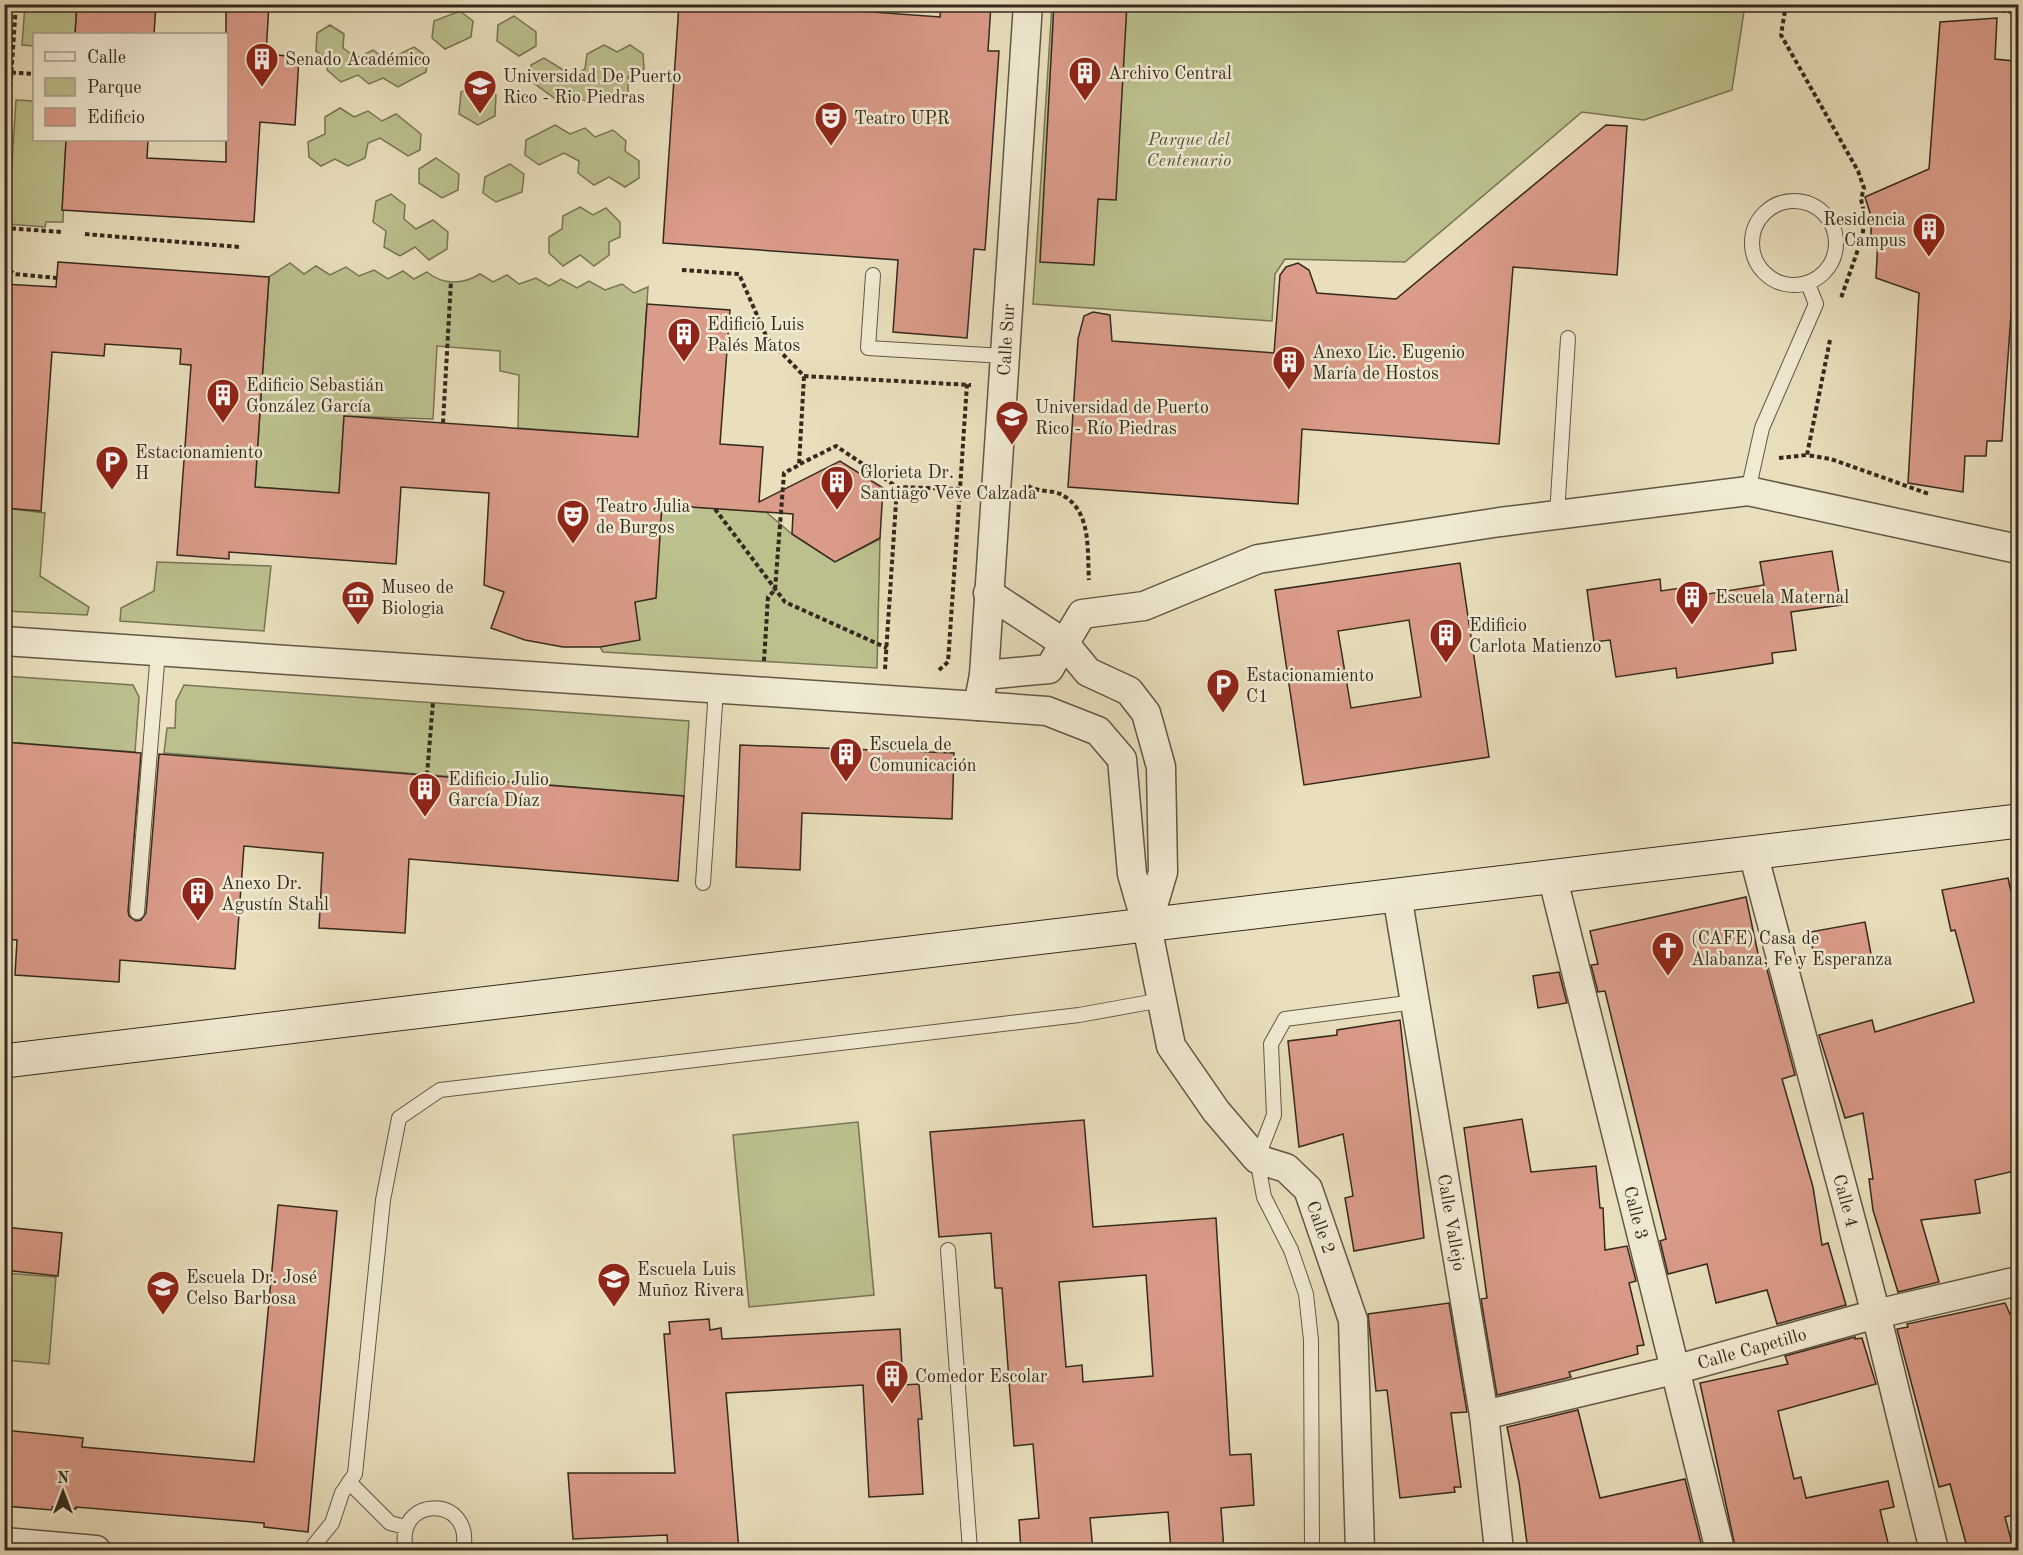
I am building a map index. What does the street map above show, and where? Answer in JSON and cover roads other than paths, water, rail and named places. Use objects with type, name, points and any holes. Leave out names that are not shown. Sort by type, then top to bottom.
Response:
[{"type":"street","name":"Calle Sur","points":[[978,706],[984,675],[1028,4]]},
{"type":"street","points":[[984,675],[1049,669],[1082,614],[1144,606],[1258,560],[1557,515],[1748,491],[2019,549]]},
{"type":"street","points":[[988,593],[1064,643],[1088,672],[1129,691],[1146,713],[1161,767],[1163,872],[1147,926]]},
{"type":"street","points":[[4,640],[1047,711],[1098,731],[1122,759],[1132,874],[1147,926],[1171,1046],[1215,1111],[1257,1159]]},
{"type":"street","points":[[4,1061],[2019,820]]},
{"type":"street","name":"Calle 4","points":[[1753,853],[1876,1314],[1934,1551]]},
{"type":"street","name":"Calle 3","points":[[1552,875],[1720,1551]]},
{"type":"street","name":"Calle Vallejo","points":[[1397,895],[1484,1415],[1500,1551]]},
{"type":"street","name":"Calle 2","points":[[1257,1159],[1286,1168],[1308,1189],[1353,1320],[1360,1551]]},
{"type":"street","name":"Calle Capetillo","points":[[1484,1415],[1674,1370],[1876,1314],[2019,1281]]},
{"type":"street","points":[[4,1542],[96,1551]]},
{"type":"lane","points":[[1797,200],[1813,205],[1826,215],[1834,229],[1837,246],[1832,262],[1822,275],[1808,284],[1791,286],[1775,281],[1762,271],[1753,257],[1751,240],[1755,224],[1766,211],[1780,203],[1797,200]]},
{"type":"lane","points":[[873,275],[868,348],[1004,356]]},
{"type":"lane","points":[[1748,491],[1762,429],[1816,304],[1808,284]]},
{"type":"lane","points":[[1557,515],[1568,338]]},
{"type":"lane","points":[[138,912],[158,651]]},
{"type":"lane","points":[[703,883],[716,689]]},
{"type":"lane","points":[[310,1551],[332,1523],[342,1492],[355,1474],[383,1200],[399,1118],[440,1090],[1068,1016],[1162,1000]]},
{"type":"lane","points":[[1312,1551],[1311,1340],[1306,1294],[1291,1250],[1264,1197],[1257,1159],[1274,1115],[1271,1044],[1285,1019],[1415,1002]]},
{"type":"lane","points":[[948,1250],[970,1551]]},
{"type":"lane","points":[[349,1482],[390,1523],[405,1527]]},
{"type":"lane","points":[[406,1551],[403,1539],[405,1527],[412,1517],[434,1508],[446,1510],[456,1516],[463,1526],[465,1538],[463,1551]]},
{"type":"place","name":"Senado Académico","points":[[262,88]]},
{"type":"place","name":"Archivo Central","points":[[1085,102]]},
{"type":"place","name":"Universidad De Puerto Rico - Rio Piedras","points":[[480,115]]},
{"type":"place","name":"Teatro UPR","points":[[831,147]]},
{"type":"place","name":"Residencia Campus","points":[[1929,258]]},
{"type":"place","name":"Edificio Luis Palés Matos","points":[[684,363]]},
{"type":"place","name":"Anexo Lic. Eugenio María de Hostos","points":[[1289,391]]},
{"type":"place","name":"Edificio Sebastián González García","points":[[223,424]]},
{"type":"place","name":"Universidad de Puerto Rico - Río Piedras","points":[[1012,446]]},
{"type":"place","name":"Estacionamiento H","points":[[112,491]]},
{"type":"place","name":"Glorieta Dr. Santiago Veve Calzada","points":[[837,511]]},
{"type":"place","name":"Teatro Julia de Burgos","points":[[573,545]]},
{"type":"place","name":"Museo de Biologia","points":[[358,626]]},
{"type":"place","name":"Escuela Maternal","points":[[1692,626]]},
{"type":"place","name":"Edificio Carlota Matienzo","points":[[1446,664]]},
{"type":"place","name":"Estacionamiento C1","points":[[1223,714]]},
{"type":"place","name":"Escuela de Comunicación","points":[[846,783]]},
{"type":"place","name":"Edificio Julio García Díaz","points":[[425,818]]},
{"type":"place","name":"Anexo Dr. Agustín Stahl","points":[[198,922]]},
{"type":"place","name":"(CAFE) Casa de Alabanza, Fe y Esperanza","points":[[1668,977]]},
{"type":"place","name":"Escuela Luis Muñoz Rivera","points":[[614,1308]]},
{"type":"place","name":"Escuela Dr. José Celso Barbosa","points":[[163,1316]]},
{"type":"place","name":"Comedor Escolar","points":[[892,1405]]},
{"type":"park label","name":"Parque del Centenario","points":[[1189,149]]}]
